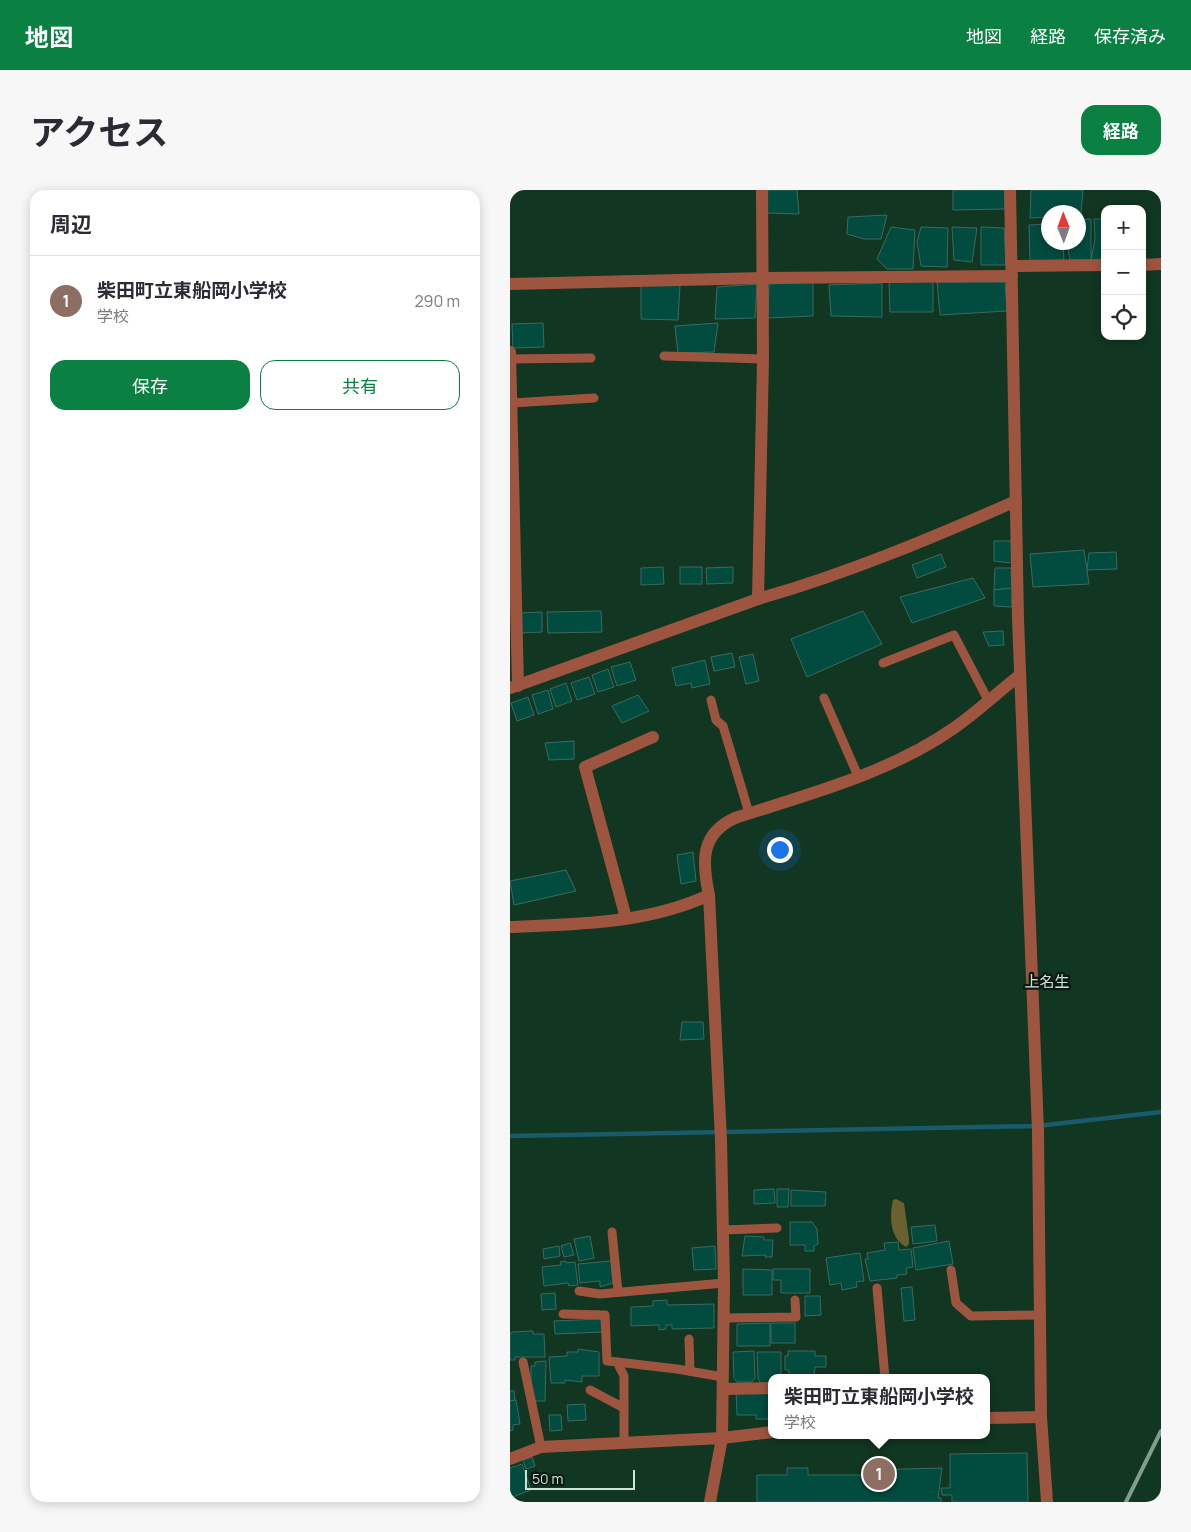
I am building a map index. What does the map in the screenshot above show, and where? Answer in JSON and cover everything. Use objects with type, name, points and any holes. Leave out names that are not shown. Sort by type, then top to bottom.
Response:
[{"type":"street","points":[[758,599],[763,359],[762,190]]},
{"type":"street","points":[[1010,190],[1020,675],[1038,1131],[1041,1417],[1047,1502]]},
{"type":"street","points":[[1146,265],[1161,264]]},
{"type":"street","points":[[510,284],[1012,271],[1101,265]]},
{"type":"street","points":[[510,352],[514,687],[758,599],[796,588],[948,531],[1016,501]]},
{"type":"street","points":[[710,1502],[722,1438],[724,1230],[709,895],[703,868],[709,840],[714,831],[725,822],[883,768],[921,748],[954,728],[1020,675]]},
{"type":"street","points":[[626,918],[585,767],[653,737]]},
{"type":"street","points":[[510,927],[602,922],[682,908],[709,895]]},
{"type":"street","points":[[723,1383],[768,1388]]},
{"type":"street","points":[[990,1418],[1041,1417]]},
{"type":"street","points":[[510,1459],[542,1447],[722,1438],[768,1432]]},
{"type":"lane","points":[[664,356],[763,359]]},
{"type":"lane","points":[[510,359],[591,358]]},
{"type":"lane","points":[[512,403],[594,398]]},
{"type":"lane","points":[[883,663],[954,635],[988,700]]},
{"type":"lane","points":[[824,698],[858,776]]},
{"type":"lane","points":[[711,700],[716,720],[723,726],[749,813]]},
{"type":"lane","points":[[724,1230],[777,1228]]},
{"type":"lane","points":[[612,1232],[618,1292]]},
{"type":"lane","points":[[951,1270],[956,1303],[971,1316],[1040,1315]]},
{"type":"lane","points":[[579,1291],[600,1294],[724,1283]]},
{"type":"lane","points":[[877,1288],[885,1374]]},
{"type":"lane","points":[[724,1318],[796,1317],[795,1300]]},
{"type":"lane","points":[[563,1314],[605,1315],[607,1361],[690,1371],[723,1383]]},
{"type":"lane","points":[[689,1340],[690,1371]]},
{"type":"lane","points":[[523,1362],[542,1447]]},
{"type":"lane","points":[[617,1362],[624,1376],[624,1442]]},
{"type":"lane","points":[[590,1390],[624,1408]]},
{"type":"shaded area","points":[[896,1199],[904,1203],[909,1239],[909,1244],[906,1247],[897,1239],[892,1226],[892,1206],[893,1200]]},
{"type":"building","points":[[768,190],[797,190],[799,214],[766,213]]},
{"type":"building","points":[[953,190],[1009,190],[1004,209],[953,210]]},
{"type":"building","points":[[1031,190],[1083,190],[1082,205],[1041,205],[1041,217],[1030,218]]},
{"type":"building","points":[[887,215],[881,239],[864,239],[847,234],[848,217]]},
{"type":"building","points":[[1086,219],[1091,219],[1091,261],[1070,260],[1068,250],[1086,250]]},
{"type":"building","points":[[1094,219],[1101,219],[1101,262],[1091,261],[1095,239]]},
{"type":"building","points":[[1041,224],[1041,250],[1063,250],[1064,260],[1030,261],[1029,225]]},
{"type":"building","points":[[891,227],[915,230],[913,269],[887,269],[877,259]]},
{"type":"building","points":[[921,227],[948,228],[947,267],[921,266],[917,242]]},
{"type":"building","points":[[952,227],[977,228],[972,262],[954,260]]},
{"type":"building","points":[[981,227],[1004,228],[1006,265],[981,265]]},
{"type":"building","points":[[933,281],[933,312],[890,312],[889,282]]},
{"type":"building","points":[[813,282],[813,316],[768,318],[769,284]]},
{"type":"building","points":[[937,282],[1005,282],[1007,311],[940,315]]},
{"type":"building","points":[[882,283],[882,317],[831,316],[829,285]]},
{"type":"building","points":[[641,284],[680,285],[678,320],[641,319]]},
{"type":"building","points":[[757,284],[755,318],[715,319],[717,287]]},
{"type":"building","points":[[543,323],[544,347],[513,348],[512,324]]},
{"type":"building","points":[[718,323],[714,352],[678,353],[675,326]]},
{"type":"building","points":[[994,541],[1011,541],[1012,563],[994,561]]},
{"type":"building","points":[[1084,550],[1089,584],[1033,587],[1030,554]]},
{"type":"building","points":[[1116,552],[1117,569],[1087,570],[1089,553]]},
{"type":"building","points":[[941,554],[946,567],[917,578],[912,565]]},
{"type":"building","points":[[663,567],[664,584],[641,585],[641,568]]},
{"type":"building","points":[[680,567],[702,567],[702,584],[680,584]]},
{"type":"building","points":[[733,567],[733,583],[707,584],[706,568]]},
{"type":"building","points":[[995,568],[1011,568],[1012,588],[994,590]]},
{"type":"building","points":[[973,578],[985,598],[912,623],[900,597]]},
{"type":"building","points":[[1012,588],[1012,607],[994,606],[994,590]]},
{"type":"building","points":[[601,611],[602,632],[548,633],[547,612]]},
{"type":"building","points":[[863,611],[882,644],[807,677],[791,639]]},
{"type":"building","points":[[542,612],[542,632],[521,633],[520,613]]},
{"type":"building","points":[[1003,631],[1004,645],[989,646],[983,632]]},
{"type":"building","points":[[732,653],[735,667],[714,671],[711,657]]},
{"type":"building","points":[[753,654],[759,681],[746,684],[739,657]]},
{"type":"building","points":[[705,660],[710,684],[692,688],[691,683],[676,686],[672,668]]},
{"type":"building","points":[[630,662],[636,680],[617,686],[611,667]]},
{"type":"building","points":[[608,669],[614,687],[598,692],[592,675]]},
{"type":"building","points":[[589,677],[595,694],[577,700],[571,683]]},
{"type":"building","points":[[566,683],[572,701],[556,707],[550,689]]},
{"type":"building","points":[[548,690],[553,709],[538,714],[532,695]]},
{"type":"building","points":[[638,695],[649,711],[622,723],[612,706]]},
{"type":"building","points":[[528,697],[534,715],[517,721],[511,703]]},
{"type":"building","points":[[574,741],[574,759],[549,760],[545,743]]},
{"type":"building","points":[[693,852],[696,881],[681,884],[677,855]]},
{"type":"building","points":[[566,870],[576,891],[514,905],[510,881]]},
{"type":"building","points":[[682,1022],[703,1022],[704,1039],[680,1040]]},
{"type":"building","points":[[774,1189],[775,1203],[754,1204],[754,1190]]},
{"type":"building","points":[[777,1189],[789,1189],[788,1207],[777,1207]]},
{"type":"building","points":[[791,1190],[826,1192],[825,1206],[791,1206]]},
{"type":"building","points":[[790,1222],[812,1222],[817,1229],[818,1244],[814,1246],[814,1251],[805,1251],[805,1245],[790,1245]]},
{"type":"building","points":[[935,1225],[937,1241],[913,1244],[911,1227]]},
{"type":"building","points":[[590,1236],[594,1258],[579,1261],[574,1239]]},
{"type":"building","points":[[745,1236],[764,1237],[764,1240],[773,1240],[772,1257],[765,1257],[766,1255],[742,1256]]},
{"type":"building","points":[[949,1241],[953,1264],[916,1270],[913,1248]]},
{"type":"building","points":[[898,1242],[899,1250],[911,1249],[913,1267],[906,1268],[907,1274],[897,1275],[897,1278],[870,1281],[865,1259],[868,1259],[867,1253],[885,1250],[884,1243]]},
{"type":"building","points":[[570,1243],[574,1255],[564,1257],[561,1246]]},
{"type":"building","points":[[559,1246],[560,1256],[544,1259],[543,1249]]},
{"type":"building","points":[[715,1246],[716,1269],[694,1270],[692,1248]]},
{"type":"building","points":[[860,1253],[864,1281],[856,1282],[857,1287],[842,1290],[841,1283],[830,1285],[826,1258]]},
{"type":"building","points":[[566,1261],[566,1263],[575,1262],[578,1285],[569,1286],[568,1283],[544,1286],[542,1267],[561,1265],[560,1262]]},
{"type":"building","points":[[611,1261],[613,1283],[600,1287],[600,1281],[580,1283],[578,1264]]},
{"type":"building","points":[[743,1269],[772,1270],[772,1295],[743,1295]]},
{"type":"building","points":[[773,1269],[810,1269],[810,1293],[781,1293],[781,1280],[773,1280]]},
{"type":"building","points":[[912,1287],[915,1320],[904,1321],[901,1288]]},
{"type":"building","points":[[555,1293],[556,1309],[542,1310],[541,1294]]},
{"type":"building","points":[[805,1296],[820,1296],[821,1315],[805,1316]]},
{"type":"building","points":[[667,1300],[667,1305],[714,1304],[714,1328],[672,1329],[672,1325],[666,1325],[666,1329],[659,1330],[659,1325],[631,1326],[631,1307],[653,1306],[653,1301]]},
{"type":"building","points":[[601,1319],[602,1332],[555,1334],[554,1321]]},
{"type":"building","points":[[770,1323],[770,1346],[737,1346],[737,1324]]},
{"type":"building","points":[[771,1323],[795,1323],[795,1343],[771,1343]]},
{"type":"building","points":[[533,1331],[533,1334],[544,1334],[545,1357],[515,1357],[515,1360],[510,1360],[510,1334],[512,1332]]},
{"type":"building","points":[[578,1349],[599,1352],[599,1376],[582,1376],[582,1382],[565,1380],[565,1383],[551,1383],[549,1357],[567,1356],[567,1352],[578,1352]]},
{"type":"building","points":[[754,1351],[755,1378],[752,1382],[737,1382],[734,1378],[733,1352]]},
{"type":"building","points":[[788,1351],[815,1351],[815,1356],[826,1356],[826,1367],[815,1367],[814,1374],[789,1374],[789,1370],[785,1370],[785,1356],[788,1356]]},
{"type":"building","points":[[757,1352],[781,1352],[781,1374],[768,1374],[768,1383],[761,1384],[758,1378]]},
{"type":"building","points":[[546,1361],[545,1401],[535,1401],[531,1391],[531,1366],[535,1366],[535,1362]]},
{"type":"building","points":[[736,1390],[768,1392],[768,1419],[756,1419],[756,1415],[737,1415]]},
{"type":"building","points":[[510,1391],[514,1391],[515,1400],[510,1401]]},
{"type":"building","points":[[516,1400],[520,1424],[513,1425],[513,1430],[510,1431],[510,1401]]},
{"type":"building","points":[[585,1404],[586,1420],[568,1421],[567,1405]]},
{"type":"building","points":[[549,1415],[561,1415],[562,1430],[550,1431]]},
{"type":"building","points":[[1027,1453],[1028,1502],[952,1502],[952,1495],[942,1495],[941,1488],[950,1488],[950,1454]]},
{"type":"building","points":[[532,1457],[535,1466],[526,1469],[523,1460]]},
{"type":"building","points":[[522,1464],[531,1490],[510,1498],[510,1468]]},
{"type":"building","points":[[787,1468],[808,1468],[808,1475],[866,1475],[866,1470],[942,1468],[938,1498],[941,1498],[941,1502],[757,1502],[757,1475],[787,1475]]},
{"type":"waterway","points":[[510,1136],[1037,1126],[1161,1112]]},
{"type":"railway","points":[[1126,1502],[1161,1431]]},
{"type":"place","name":"柴田町立東船岡小学校","points":[[879,1474]]},
{"type":"district","name":"上名生","points":[[1047,981]]}]
